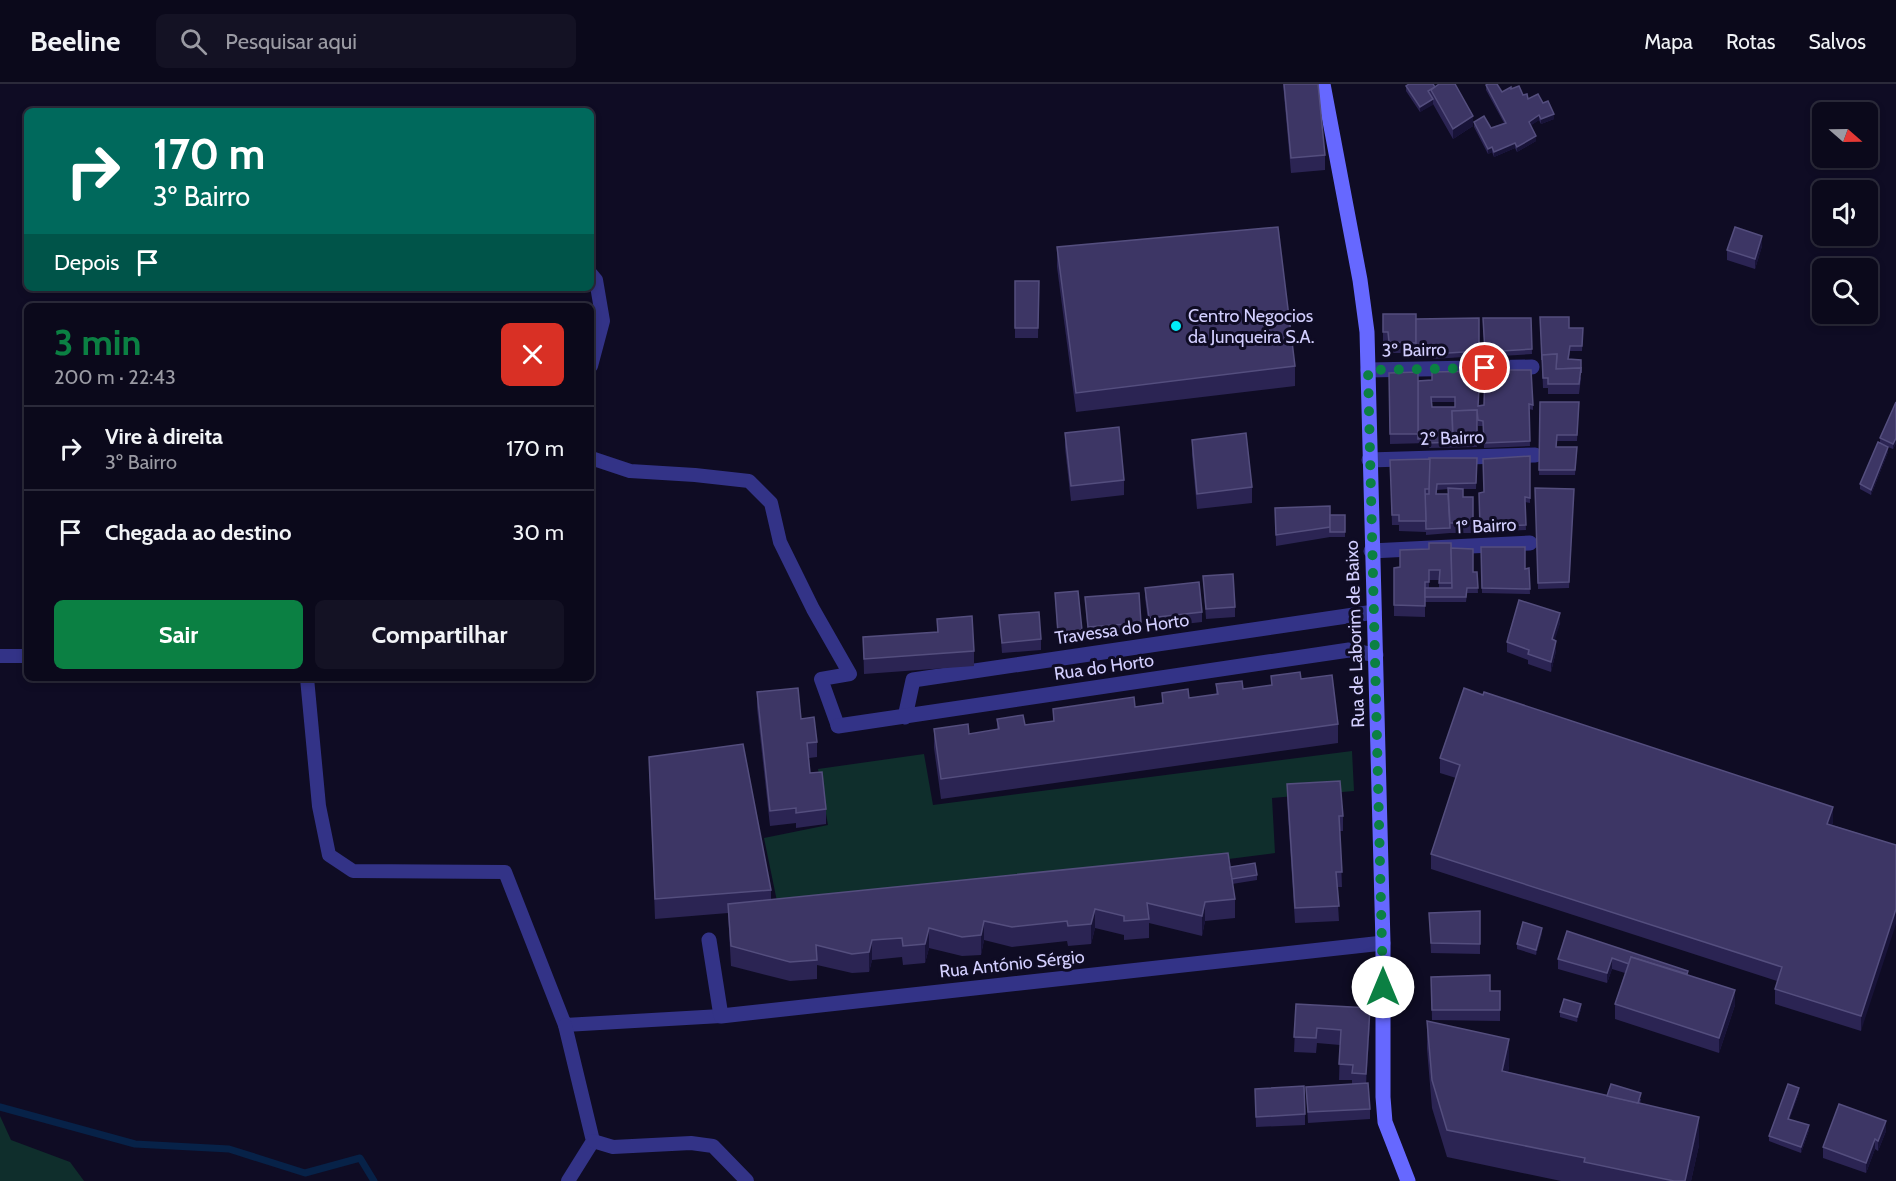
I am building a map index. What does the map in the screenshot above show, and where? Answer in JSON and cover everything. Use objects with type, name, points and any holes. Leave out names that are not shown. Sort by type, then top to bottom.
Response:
[{"type":"main road","name":"Rua de Laborim de Baixo","points":[[1323,84],[1360,280],[1366,332],[1383,943],[1383,1097],[1385,1122],[1408,1181]]},
{"type":"street","name":"3º Bairro","points":[[1368,370],[1532,366]]},
{"type":"street","name":"2º Bairro","points":[[1370,460],[1535,455]]},
{"type":"street","name":"1º Bairro","points":[[1371,551],[1530,543]]},
{"type":"street","name":"Travessa do Horto","points":[[905,717],[912,680],[1374,612]]},
{"type":"street","name":"Rua do Horto","points":[[838,726],[1349,650],[1376,655]]},
{"type":"street","points":[[709,940],[721,1016]]},
{"type":"street","name":"Rua António Sérgio","points":[[721,1016],[1383,943]]},
{"type":"lane","points":[[594,278],[603,321],[594,355]]},
{"type":"lane","points":[[594,459],[630,471],[749,481],[771,503],[780,542],[813,609],[850,674],[821,679],[838,726]]},
{"type":"lane","points":[[0,656],[24,656]]},
{"type":"lane","points":[[307,681],[319,806],[329,855],[353,871],[505,872],[565,1025],[593,1141],[568,1181]]},
{"type":"lane","points":[[565,1025],[721,1016]]},
{"type":"lane","points":[[593,1141],[613,1148],[691,1143],[713,1146],[747,1181]]},
{"type":"green space","points":[[1352,751],[1354,791],[1272,798],[1275,853],[780,916],[764,838],[828,825],[818,769],[924,754],[933,805]]},
{"type":"green space","points":[[0,1116],[11,1140],[70,1162],[84,1181],[0,1181]]},
{"type":"building","points":[[1284,84],[1318,84],[1325,155],[1291,158]]},
{"type":"building","points":[[1433,84],[1435,87],[1428,91],[1433,99],[1420,107],[1406,86]]},
{"type":"building","points":[[1439,84],[1455,84],[1473,116],[1453,129],[1431,90]]},
{"type":"building","points":[[1497,84],[1502,92],[1519,86],[1523,95],[1527,94],[1528,99],[1538,94],[1543,103],[1548,101],[1554,114],[1541,119],[1539,115],[1529,122],[1536,136],[1517,147],[1515,143],[1494,152],[1492,147],[1488,149],[1474,122],[1484,116],[1491,128],[1506,123],[1486,85]]},
{"type":"building","name":"Centro Negocios da Junqueira S.A.","points":[[1278,227],[1295,366],[1076,393],[1057,247]]},
{"type":"building","points":[[1735,227],[1762,236],[1755,259],[1727,250]]},
{"type":"building","points":[[1015,281],[1039,281],[1038,328],[1015,328]]},
{"type":"building","points":[[1383,314],[1416,314],[1416,343],[1389,342],[1388,332],[1383,332]]},
{"type":"building","points":[[1540,317],[1569,317],[1569,328],[1583,328],[1582,346],[1570,346],[1568,359],[1581,360],[1581,368],[1556,369],[1557,354],[1542,355],[1542,360]]},
{"type":"building","points":[[1479,318],[1479,351],[1433,354],[1433,347],[1416,348],[1416,319]]},
{"type":"building","points":[[1483,318],[1531,318],[1532,349],[1485,352]]},
{"type":"building","points":[[1557,354],[1556,369],[1581,368],[1579,384],[1548,384],[1548,378],[1543,378],[1542,355]]},
{"type":"building","points":[[1485,370],[1531,370],[1533,405],[1529,404],[1530,441],[1484,443],[1483,421],[1478,420],[1477,410],[1452,411],[1453,442],[1429,443],[1430,438],[1418,439],[1418,381],[1432,380],[1432,372],[1480,371],[1478,406],[1484,405]],"holes":[[[1431,397],[1455,397],[1455,407],[1432,407]]]},
{"type":"building","points":[[1418,372],[1418,434],[1390,434],[1389,373]]},
{"type":"building","points":[[1540,402],[1579,402],[1577,435],[1557,435],[1556,447],[1577,447],[1575,470],[1539,470]]},
{"type":"building","points":[[1896,402],[1896,438],[1893,444],[1880,438]]},
{"type":"building","points":[[1477,410],[1477,437],[1453,437],[1452,411]]},
{"type":"building","points":[[1119,427],[1124,480],[1071,486],[1065,433]]},
{"type":"building","points":[[1246,433],[1252,487],[1197,494],[1192,440]]},
{"type":"building","points":[[1878,442],[1888,447],[1871,490],[1860,484]]},
{"type":"building","points":[[1530,456],[1530,498],[1525,497],[1526,525],[1480,527],[1479,493],[1484,492],[1483,459]]},
{"type":"building","points":[[1429,458],[1477,458],[1476,483],[1437,484],[1436,494],[1448,494],[1450,528],[1426,529],[1425,494],[1429,494]]},
{"type":"building","points":[[1430,459],[1429,489],[1425,489],[1426,521],[1399,521],[1399,515],[1392,515],[1390,460]]},
{"type":"building","points":[[1448,488],[1463,489],[1463,497],[1473,497],[1473,523],[1450,523]]},
{"type":"building","points":[[1535,488],[1574,489],[1569,582],[1538,583]]},
{"type":"building","points":[[1330,506],[1330,527],[1276,535],[1275,508]]},
{"type":"building","points":[[1330,515],[1345,515],[1345,532],[1330,532]]},
{"type":"building","points":[[1429,543],[1451,543],[1452,583],[1439,583],[1440,570],[1429,570],[1429,582],[1425,582],[1425,606],[1394,605],[1394,568],[1400,567],[1400,550],[1429,549]]},
{"type":"building","points":[[1481,547],[1525,547],[1525,569],[1529,568],[1530,589],[1482,588]]},
{"type":"building","points":[[1451,548],[1473,549],[1473,572],[1477,572],[1478,588],[1467,588],[1466,597],[1425,597],[1425,588],[1452,588]]},
{"type":"building","points":[[1233,574],[1235,607],[1206,609],[1203,576]]},
{"type":"building","points":[[1199,582],[1202,612],[1149,618],[1145,588]]},
{"type":"building","points":[[1078,591],[1082,630],[1058,633],[1055,593]]},
{"type":"building","points":[[1139,593],[1141,623],[1088,627],[1085,597]]},
{"type":"building","points":[[1519,600],[1560,613],[1552,639],[1556,641],[1551,662],[1528,654],[1529,650],[1507,642]]},
{"type":"building","points":[[1039,612],[1041,639],[1002,643],[999,615]]},
{"type":"building","points":[[972,616],[974,651],[864,659],[863,637],[938,632],[937,619]]},
{"type":"building","points":[[1300,672],[1301,679],[1332,675],[1338,724],[941,779],[934,729],[968,724],[969,734],[999,729],[997,719],[1023,715],[1025,725],[1054,721],[1053,709],[1134,697],[1135,707],[1163,703],[1162,693],[1188,689],[1189,698],[1218,694],[1216,684],[1242,681],[1243,689],[1272,685],[1271,676]]},
{"type":"building","points":[[798,688],[801,719],[814,717],[817,742],[807,743],[810,773],[822,772],[826,809],[796,813],[796,808],[770,811],[757,692]]},
{"type":"building","points":[[1464,688],[1483,695],[1484,692],[1833,807],[1827,824],[1896,845],[1896,909],[1861,1016],[1775,989],[1782,967],[1431,854],[1460,765],[1440,758]]},
{"type":"building","points":[[743,744],[771,890],[655,899],[649,757]]},
{"type":"building","points":[[1340,781],[1343,816],[1339,816],[1342,872],[1336,872],[1339,906],[1295,908],[1287,784]]},
{"type":"building","points":[[1228,853],[1235,899],[1205,902],[1202,916],[1147,903],[1149,919],[1124,921],[1124,916],[1095,909],[1091,924],[1068,926],[1067,921],[1012,927],[984,921],[981,935],[962,937],[929,928],[925,944],[903,946],[902,938],[872,940],[869,952],[852,954],[816,945],[817,960],[790,962],[731,946],[728,904]]},
{"type":"building","points":[[1255,863],[1257,875],[1232,879],[1230,867]]},
{"type":"building","points":[[1480,911],[1480,944],[1431,943],[1429,913]]},
{"type":"building","points":[[1523,922],[1542,928],[1536,950],[1517,944]]},
{"type":"building","points":[[1567,931],[1688,971],[1687,974],[1631,957],[1629,964],[1612,958],[1607,973],[1558,959]]},
{"type":"building","points":[[1631,957],[1735,990],[1719,1038],[1615,1004]]},
{"type":"building","points":[[1490,975],[1490,991],[1500,991],[1500,1010],[1432,1010],[1431,977]]},
{"type":"building","points":[[1564,999],[1581,1004],[1577,1017],[1560,1012]]},
{"type":"building","points":[[1296,1004],[1370,1008],[1366,1074],[1352,1073],[1353,1065],[1339,1064],[1341,1030],[1317,1028],[1316,1038],[1294,1037]]},
{"type":"building","points":[[1427,1021],[1509,1039],[1502,1071],[1699,1117],[1685,1181],[1674,1181],[1584,1162],[1585,1158],[1447,1130],[1432,1080]]},
{"type":"building","points":[[1368,1083],[1370,1109],[1308,1112],[1306,1087]]},
{"type":"building","points":[[1611,1084],[1641,1093],[1638,1103],[1607,1096]]},
{"type":"building","points":[[1788,1084],[1799,1088],[1788,1119],[1809,1125],[1801,1147],[1769,1136]]},
{"type":"building","points":[[1304,1086],[1305,1114],[1256,1117],[1255,1089]]},
{"type":"building","points":[[1839,1104],[1886,1121],[1878,1141],[1875,1139],[1866,1163],[1823,1147]]},
{"type":"waterway","points":[[0,1107],[135,1144],[229,1149],[305,1173],[360,1158],[374,1181]]},
{"type":"place","name":"Centro Negocios da Junqueira S.A.","points":[[1176,326]]},
{"type":"route","points":[[1383,987],[1368,370],[1485,368]]}]
